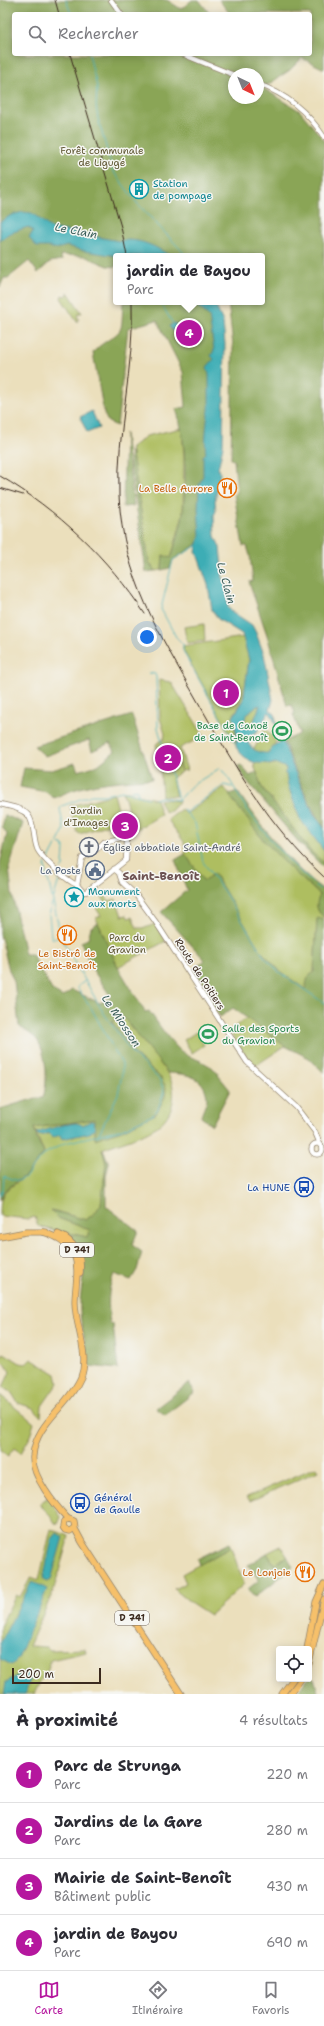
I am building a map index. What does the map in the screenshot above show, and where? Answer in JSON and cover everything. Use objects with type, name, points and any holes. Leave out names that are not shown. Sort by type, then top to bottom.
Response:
[{"type":"main road","name":"D 741","points":[[0,1237],[26,1232],[43,1232],[64,1237],[77,1250],[81,1267],[76,1289],[75,1312],[83,1356],[82,1372],[74,1390],[42,1430],[35,1445],[33,1456],[37,1475],[66,1520]]},
{"type":"main road","points":[[66,1520],[74,1521],[72,1530],[64,1528],[66,1520]]},
{"type":"main road","name":"D 741","points":[[72,1530],[82,1542],[181,1694]]},
{"type":"main road","points":[[308,1646],[316,1602],[324,1584]]},
{"type":"main road","points":[[312,1651],[324,1599]]},
{"type":"main road","points":[[282,1694],[291,1682]]},
{"type":"main road","points":[[290,1694],[299,1682]]},
{"type":"street","points":[[111,0],[120,12]]},
{"type":"street","points":[[187,56],[228,73]]},
{"type":"street","points":[[264,87],[287,98],[300,107],[324,137]]},
{"type":"street","points":[[0,804],[21,810],[28,814],[32,822],[38,852],[85,893],[121,865]]},
{"type":"street","points":[[77,885],[82,858],[96,850],[104,842],[123,837],[127,840],[127,857],[121,865],[119,873]]},
{"type":"street","name":"Route de Poitiers","points":[[114,869],[119,873],[122,882],[136,896],[156,921],[247,1062],[296,1107],[315,1132],[320,1144]]},
{"type":"street","points":[[314,1144],[320,1144],[323,1149],[322,1154],[313,1153],[311,1148],[314,1144],[316,1136]]},
{"type":"green space","name":"Forêt communale de Ligugé","points":[[0,0],[167,0],[181,9],[192,0],[199,0],[208,12],[12,12],[12,56],[312,56],[312,12],[228,12],[219,0],[324,0],[324,69],[302,58],[290,70],[264,87],[264,68],[228,68],[228,104],[264,104],[264,89],[300,111],[324,140],[324,720],[321,721],[324,739],[324,828],[307,797],[284,741],[300,734],[293,714],[295,713],[292,705],[287,706],[267,635],[249,582],[253,581],[250,556],[247,546],[243,546],[234,494],[237,493],[234,460],[231,459],[233,346],[228,305],[265,305],[265,253],[113,253],[113,267],[84,256],[60,255],[62,260],[50,262],[38,273],[29,261],[8,278],[4,278],[0,287]]},
{"type":"green space","points":[[68,292],[82,313],[79,313],[77,322],[61,298],[62,295],[68,295]]},
{"type":"green space","points":[[123,305],[209,305],[216,334],[205,539],[173,560],[170,568],[162,570],[163,555],[171,558],[183,513],[185,461],[180,422],[176,409],[186,407],[183,372],[157,320],[128,328],[117,426],[108,422],[104,414],[93,353],[96,349],[113,337],[122,325]]},
{"type":"green space","points":[[182,428],[184,457],[183,514],[171,559],[163,555],[162,570],[155,571],[149,562],[131,448],[146,436]]},
{"type":"green space","points":[[125,433],[134,506],[123,507]]},
{"type":"green space","points":[[131,448],[149,562],[155,571],[146,572],[130,463]]},
{"type":"green space","points":[[204,624],[205,641],[187,643],[184,627]]},
{"type":"green space","points":[[244,637],[249,660],[243,701],[234,714],[236,745],[183,650],[183,646]]},
{"type":"green space","points":[[159,680],[171,682],[204,736],[180,748],[187,770],[181,771],[175,749],[181,772],[172,777],[176,796],[162,796],[160,766],[156,744],[164,739],[165,734],[160,718]]},
{"type":"green space","points":[[260,705],[251,729],[246,727],[243,723],[246,717],[252,709]]},
{"type":"green space","points":[[132,715],[152,779],[90,785],[54,798],[46,792],[20,787],[24,768],[52,770],[75,763],[78,771],[98,765],[115,751],[110,743],[92,751],[89,740],[45,756],[34,746]]},
{"type":"green space","points":[[265,729],[270,733],[276,742],[267,754],[257,752],[254,749]]},
{"type":"green space","points":[[265,762],[269,765],[279,763],[286,768],[289,786],[297,811],[322,846],[324,851],[324,863],[311,852],[261,786],[254,765],[255,763]]},
{"type":"green space","points":[[241,765],[250,776],[257,772],[261,786],[310,851],[324,863],[324,868],[302,846],[246,780],[238,766]]},
{"type":"green space","points":[[224,787],[246,817],[269,844],[294,871],[321,896],[317,907],[319,912],[324,917],[324,920],[317,919],[314,972],[305,990],[282,973],[260,950],[214,874],[204,881],[185,854],[184,842],[168,820],[181,809],[186,814]]},
{"type":"green space","points":[[127,791],[133,794],[156,799],[161,815],[132,832],[126,818],[126,809],[128,809],[123,792]]},
{"type":"green space","points":[[237,791],[288,858],[312,881],[324,890],[324,917],[319,912],[317,907],[317,901],[320,895],[291,869],[263,840],[229,795]]},
{"type":"green space","name":"Jardin d'Images","points":[[114,794],[121,820],[80,834],[77,832],[70,806]]},
{"type":"green space","points":[[164,799],[179,802],[171,811],[166,812],[164,811],[159,800]]},
{"type":"green space","points":[[5,815],[23,823],[9,868],[12,893],[25,954],[32,954],[52,990],[62,997],[72,990],[100,1003],[111,997],[91,967],[81,942],[88,939],[91,927],[98,923],[118,967],[145,1012],[149,1011],[168,1038],[180,1050],[219,1073],[218,1075],[230,1090],[212,1125],[201,1117],[207,1098],[205,1090],[198,1080],[187,1075],[168,1073],[123,1017],[112,1021],[134,1054],[161,1078],[166,1087],[165,1097],[156,1114],[122,1130],[95,1139],[95,1119],[34,1128],[37,1139],[44,1153],[26,1175],[4,1191],[0,1200],[0,1109],[36,1098],[43,1098],[46,1084],[45,1060],[40,1046],[31,1034],[19,1026],[14,981],[9,970],[0,934],[0,863],[7,834],[2,827]]},
{"type":"green space","points":[[185,854],[204,881],[214,873],[260,950],[282,973],[305,989],[308,977],[314,972],[317,919],[324,920],[324,1073],[309,1058],[285,1046],[233,1008],[220,1017],[191,972],[205,960],[161,912],[187,890],[175,860]]},
{"type":"green space","name":"Parc du Gravion","points":[[105,894],[108,901],[116,899],[122,916],[127,915],[128,918],[132,917],[137,928],[145,928],[155,924],[166,941],[118,967],[96,918],[101,916],[96,908],[105,902],[102,896]]},
{"type":"green space","points":[[123,1017],[157,1058],[171,1080],[174,1095],[171,1110],[162,1122],[150,1131],[102,1149],[106,1163],[101,1205],[95,1213],[86,1220],[52,1210],[58,1218],[90,1230],[87,1237],[38,1226],[35,1217],[28,1219],[0,1216],[0,1206],[3,1194],[31,1170],[44,1153],[34,1128],[96,1119],[95,1138],[161,1078],[134,1054],[112,1021]]},
{"type":"green space","points":[[247,1018],[285,1046],[255,1066],[248,1059],[229,1031]]},
{"type":"green space","points":[[196,1032],[204,1045],[192,1053],[184,1040]]},
{"type":"green space","points":[[102,1149],[109,1164],[106,1175],[106,1206],[138,1231],[132,1245],[142,1252],[137,1270],[131,1280],[114,1274],[110,1286],[109,1317],[110,1324],[113,1324],[118,1369],[88,1366],[80,1312],[84,1270],[81,1251],[76,1243],[64,1234],[41,1227],[87,1237],[90,1230],[58,1218],[51,1210],[86,1220],[95,1213],[101,1204],[106,1164]]},
{"type":"green space","points":[[4,1353],[20,1363],[26,1364],[31,1359],[56,1374],[58,1383],[42,1406],[41,1417],[33,1408],[18,1403],[11,1392],[3,1387],[10,1372],[0,1359]]},
{"type":"green space","points":[[189,1383],[195,1392],[165,1415],[156,1408]]},
{"type":"green space","points":[[0,1395],[34,1423],[29,1439],[21,1453],[14,1448],[8,1456],[0,1450]]},
{"type":"green space","points":[[316,1467],[318,1471],[250,1501],[247,1497]]},
{"type":"green space","points":[[48,1497],[61,1517],[58,1524],[55,1523],[51,1516],[39,1504]]},
{"type":"green space","points":[[51,1529],[69,1536],[53,1592],[29,1646],[47,1647],[50,1650],[85,1649],[86,1652],[51,1660],[45,1677],[43,1676],[34,1694],[0,1694],[0,1626],[16,1595],[20,1597],[31,1577],[39,1580]]},
{"type":"green space","points":[[229,1543],[231,1547],[199,1565],[197,1559]]},
{"type":"green space","points":[[281,1546],[287,1556],[274,1564],[267,1553]]},
{"type":"green space","points":[[231,1547],[244,1584],[210,1615],[174,1589],[186,1583],[182,1574]]},
{"type":"green space","points":[[267,1553],[274,1564],[287,1556],[293,1567],[255,1597],[248,1589],[259,1580],[248,1565]]},
{"type":"green space","points":[[312,1677],[314,1678],[318,1692],[315,1694],[296,1694],[305,1682],[312,1682]]},
{"type":"water","points":[[23,212],[32,213],[51,228],[119,241],[139,241],[165,253],[113,253],[113,255],[85,251],[67,246],[56,249],[49,247],[37,247],[29,238],[33,231],[28,227],[8,234],[0,241],[0,222],[11,215]]},
{"type":"water","name":"Le Clain","points":[[196,305],[215,305],[223,322],[225,344],[223,446],[218,469],[220,473],[215,501],[216,511],[214,515],[215,536],[220,547],[223,578],[226,582],[228,607],[231,611],[252,625],[256,633],[264,654],[273,700],[270,710],[275,714],[277,727],[300,784],[314,814],[324,828],[324,851],[300,819],[288,786],[286,774],[284,773],[286,768],[275,763],[269,765],[251,761],[242,755],[236,747],[237,736],[233,717],[243,701],[249,660],[242,634],[218,619],[212,610],[208,585],[196,551],[200,536],[198,509],[199,485],[203,476],[203,456],[206,453],[206,431],[209,411],[209,375],[207,367],[214,359],[211,356],[214,350],[209,316]],"holes":[[[260,705],[251,728],[246,727],[243,723],[252,709]],[[269,712],[276,726],[278,742],[281,742],[276,744],[268,753],[254,750],[249,745],[247,738],[257,732]]]},
{"type":"water","points":[[175,323],[179,329],[194,343],[190,346],[184,346],[169,326]]},
{"type":"water","points":[[92,411],[99,428],[87,433],[80,417]]},
{"type":"water","points":[[91,1121],[94,1122],[95,1129],[90,1133],[62,1139],[60,1135],[52,1138],[49,1133],[40,1136],[36,1133],[63,1125],[76,1123],[83,1125]]},
{"type":"water","points":[[57,1533],[63,1537],[51,1580],[47,1582],[43,1579],[44,1574],[52,1539]]},
{"type":"water","points":[[32,1581],[47,1589],[18,1659],[12,1665],[0,1659],[0,1643]]},
{"type":"water","points":[[24,1672],[32,1675],[25,1694],[4,1694],[6,1682]]},
{"type":"waterway","points":[[66,0],[70,12]]},
{"type":"waterway","points":[[89,56],[97,87],[96,106],[98,119],[113,171],[137,203],[184,253]]},
{"type":"waterway","points":[[162,305],[173,324]]},
{"type":"waterway","points":[[198,545],[173,560],[161,609],[176,637],[183,644],[185,655],[236,745]]},
{"type":"waterway","points":[[149,673],[155,674],[156,677],[158,728],[178,799]]},
{"type":"waterway","name":"Le Miosson","points":[[178,800],[191,786],[220,768],[263,831],[291,862],[320,889]]},
{"type":"waterway","points":[[186,812],[224,785],[232,787]]},
{"type":"waterway","points":[[127,791],[137,789],[138,795]]},
{"type":"waterway","name":"Le Miosson","points":[[49,859],[64,830],[60,809],[62,806],[91,795],[104,795],[122,791],[148,798]]},
{"type":"waterway","name":"Le Miosson","points":[[155,799],[162,797],[178,800]]},
{"type":"waterway","points":[[183,809],[195,823],[203,862],[225,893],[263,955],[279,972],[324,1003]]},
{"type":"waterway","points":[[57,843],[64,846],[63,867],[61,869]]},
{"type":"waterway","name":"Le Miosson","points":[[0,1196],[3,1189],[4,1176],[18,1181],[26,1177],[31,1169],[46,1153],[65,1143],[122,1129],[153,1115],[158,1109],[164,1092],[160,1080],[132,1053],[103,1012],[58,932],[58,923],[45,866],[46,863]]},
{"type":"waterway","points":[[53,900],[59,880],[59,874]]},
{"type":"waterway","points":[[52,903],[49,915],[51,936],[53,939],[60,937]]},
{"type":"waterway","points":[[85,981],[77,987],[90,1006],[122,1064],[122,1074],[118,1094],[98,1136]]},
{"type":"railway","points":[[55,0],[58,12]]},
{"type":"railway","points":[[71,56],[121,227],[126,253]]},
{"type":"railway","points":[[132,305],[131,351],[120,447],[119,496],[122,525],[135,579],[145,604],[170,652],[212,726],[254,795],[286,837],[304,858],[324,877]]},
{"type":"railway","points":[[0,476],[42,504],[80,537],[115,574],[131,593],[145,614]]},
{"type":"railway","points":[[0,488],[23,495]]},
{"type":"place","name":"Station de pompage","points":[[139,189]]},
{"type":"place","name":"jardin de Bayou","points":[[189,333]]},
{"type":"place","name":"La Belle Aurore","points":[[227,488]]},
{"type":"place","name":"Parc de Strunga","points":[[226,693]]},
{"type":"place","name":"Base de Canoë de Saint-Benoît","points":[[282,731]]},
{"type":"place","name":"Jardins de la Gare","points":[[168,758]]},
{"type":"place","name":"Mairie de Saint-Benoît","points":[[125,826]]},
{"type":"place","name":"Église abbatiale Saint-André","points":[[89,847]]},
{"type":"place","name":"La Poste","points":[[95,870]]},
{"type":"place","name":"Monument aux morts","points":[[74,897]]},
{"type":"place","name":"Le Bistrô de Saint-Benoît","points":[[67,935]]},
{"type":"place","name":"Salle des Sports du Gravion","points":[[208,1034]]},
{"type":"place","name":"La HUNE","points":[[304,1187]]},
{"type":"place","name":"Général de Gaulle","points":[[80,1503]]},
{"type":"place","name":"Le Lonjoie","points":[[305,1572]]},
{"type":"district","name":"Saint-Benoît","points":[[161,876]]}]
